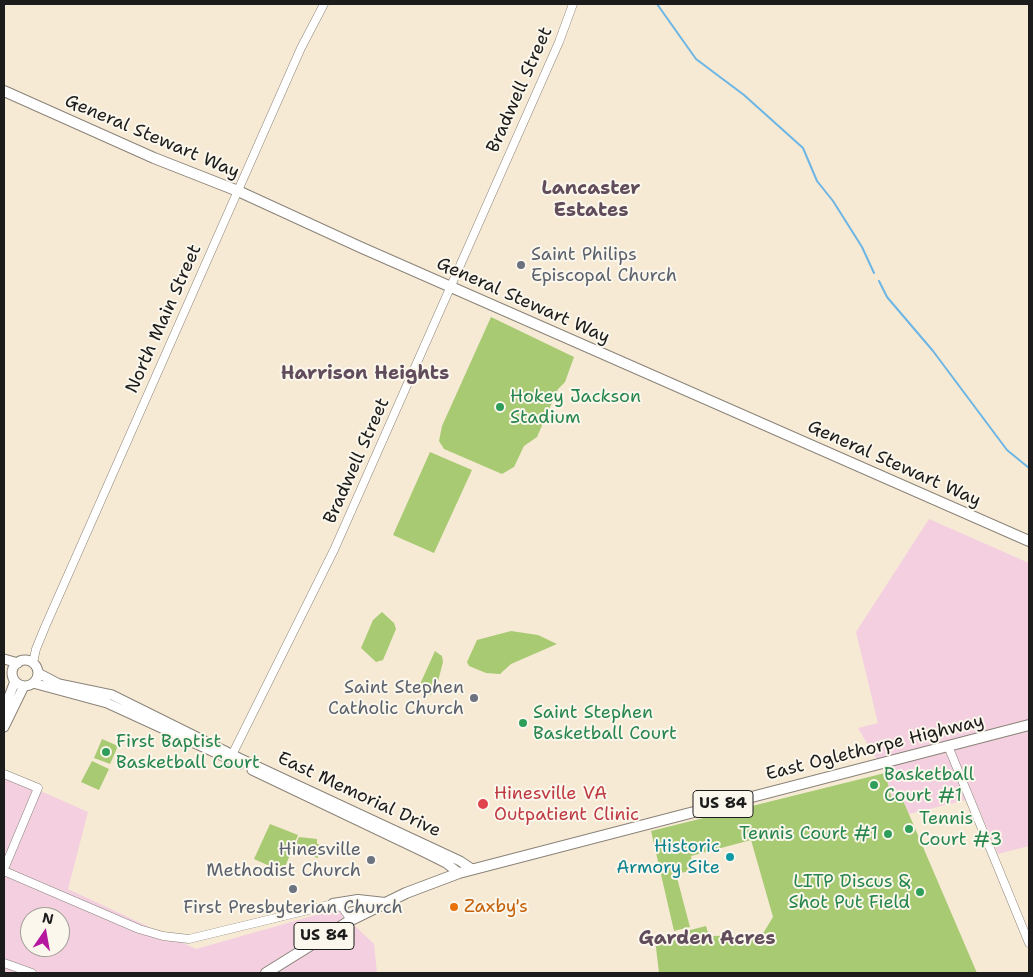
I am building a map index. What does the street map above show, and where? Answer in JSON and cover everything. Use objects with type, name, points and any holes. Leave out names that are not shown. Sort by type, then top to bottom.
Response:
[{"type":"main road","name":"General Stewart Way","points":[[4,91],[154,158],[238,191],[450,287],[1029,541]]},
{"type":"main road","points":[[4,659],[26,662],[38,673],[28,684],[4,727]]},
{"type":"main road","points":[[4,710],[14,677],[26,662]]},
{"type":"main road","name":"East Memorial Drive","points":[[4,668],[14,677],[28,684],[108,703],[460,860],[472,869]]},
{"type":"main road","name":"East Memorial Drive","points":[[38,673],[60,684],[112,695],[446,863],[459,873]]},
{"type":"main road","name":"East Oglethorpe Highway","points":[[385,903],[472,869],[1029,725]]},
{"type":"main road","points":[[333,904],[358,900],[385,903]]},
{"type":"main road","name":"US 84","points":[[266,973],[351,920],[385,903]]},
{"type":"street","name":"North Main Street","points":[[26,662],[36,649],[238,191],[324,4]]},
{"type":"street","name":"Bradwell Street","points":[[232,757],[334,550],[559,42],[573,4]]},
{"type":"street","points":[[948,746],[1029,943]]},
{"type":"street","points":[[4,774],[38,788],[4,870],[139,929],[163,936],[189,939],[333,904],[343,908],[351,920]]},
{"type":"street","points":[[4,963],[32,973]]},
{"type":"shaded area","points":[[929,519],[1029,563],[1029,846],[998,854],[974,798],[909,814],[902,797],[892,799],[885,773],[858,728],[878,723],[856,632]]},
{"type":"shaded area","points":[[4,775],[88,812],[68,889],[196,949],[337,909],[374,944],[377,973],[4,973]]},
{"type":"green space","name":"Hokey Jackson Stadium","points":[[491,317],[574,357],[565,382],[558,389],[537,437],[524,446],[514,467],[502,474],[444,449],[439,441],[442,426]]},
{"type":"green space","points":[[430,452],[472,470],[434,553],[393,535]]},
{"type":"green space","points":[[382,612],[394,623],[396,629],[383,660],[376,662],[361,648],[373,620]]},
{"type":"green space","points":[[511,631],[538,635],[557,644],[511,664],[500,674],[486,673],[469,666],[467,662],[477,640]]},
{"type":"green space","points":[[435,651],[442,656],[443,662],[437,685],[431,695],[424,692],[421,682]]},
{"type":"green space","name":"First Baptist Basketball Court","points":[[102,739],[118,746],[110,764],[94,758]]},
{"type":"green space","points":[[92,761],[109,769],[99,790],[81,782]]},
{"type":"green space","points":[[885,773],[892,799],[902,798],[977,973],[659,973],[655,939],[706,926],[709,936],[762,935],[773,917],[751,840],[691,856],[694,870],[676,874],[690,927],[674,931],[651,831]]},
{"type":"green space","points":[[270,824],[298,835],[283,872],[254,859]]},
{"type":"green space","points":[[299,837],[317,839],[317,844],[319,844],[318,858],[293,851]]},
{"type":"waterway","points":[[657,4],[696,59],[744,95],[803,148],[817,181],[833,201],[862,247],[874,273]]},
{"type":"waterway","points":[[879,281],[887,297],[933,351],[1007,450],[1029,468]]},
{"type":"place","name":"Saint Philips Episcopal Church","points":[[521,265]]},
{"type":"place","name":"Hokey Jackson Stadium","points":[[500,407]]},
{"type":"place","name":"Saint Stephen Catholic Church","points":[[474,698]]},
{"type":"place","name":"Saint Stephen Basketball Court","points":[[523,723]]},
{"type":"place","name":"First Baptist Basketball Court","points":[[106,752]]},
{"type":"place","name":"Basketball Court #1","points":[[874,785]]},
{"type":"place","name":"Hinesville VA Outpatient Clinic","points":[[483,804]]},
{"type":"place","name":"Tennis Court #3","points":[[909,829]]},
{"type":"place","name":"Tennis Court #1","points":[[888,834]]},
{"type":"place","name":"Historic Armory Site","points":[[730,857]]},
{"type":"place","name":"Hinesville Methodist Church","points":[[371,860]]},
{"type":"place","name":"First Presbyterian Church","points":[[293,889]]},
{"type":"place","name":"LITP Discus & Shot Put Field","points":[[920,892]]},
{"type":"place","name":"Zaxby's","points":[[454,907]]},
{"type":"district","name":"Lancaster Estates","points":[[591,200]]},
{"type":"district","name":"Harrison Heights","points":[[365,374]]},
{"type":"district","name":"Garden Acres","points":[[707,939]]}]
